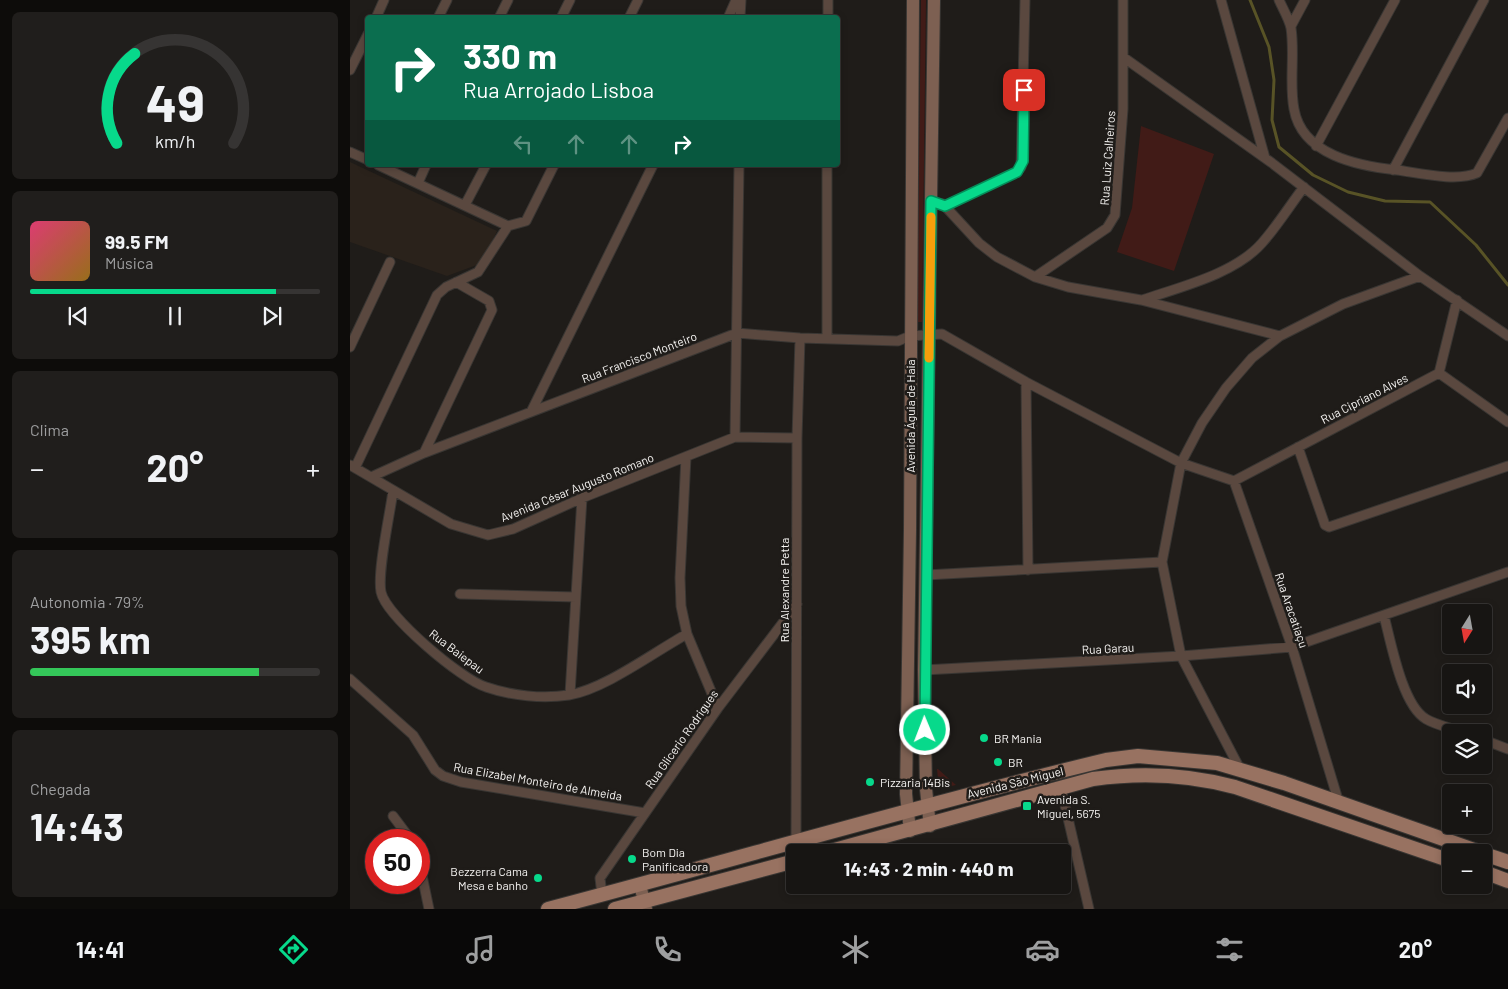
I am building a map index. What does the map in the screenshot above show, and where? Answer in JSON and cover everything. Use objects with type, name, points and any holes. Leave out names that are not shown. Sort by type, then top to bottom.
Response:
[{"type":"main road","name":"Avenida Águia de Haia","points":[[910,831],[906,785],[914,0]]},
{"type":"main road","name":"Avenida Águia de Haia","points":[[930,826],[927,805],[924,670],[934,0]]},
{"type":"main road","name":"Avenida São Miguel","points":[[548,909],[796,843],[908,809],[1106,760],[1138,756],[1187,759],[1217,763],[1240,769],[1456,844]]},
{"type":"main road","name":"Avenida São Miguel","points":[[859,844],[930,826],[1061,788],[1124,774],[1163,775],[1209,780],[1275,800],[1442,858]]},
{"type":"main road","name":"Avenida São Miguel","points":[[1492,856],[1508,862]]},
{"type":"main road","points":[[615,909],[646,905],[786,864]]},
{"type":"main road","points":[[1492,875],[1508,881]]},
{"type":"main road","points":[[640,885],[646,905]]},
{"type":"street","points":[[377,15],[384,0]]},
{"type":"street","points":[[439,15],[446,0]]},
{"type":"street","points":[[500,15],[508,0]]},
{"type":"street","points":[[562,15],[570,0]]},
{"type":"street","points":[[630,15],[638,0]]},
{"type":"street","points":[[729,15],[736,0]]},
{"type":"street","points":[[740,0],[740,15]]},
{"type":"street","points":[[828,0],[828,15]]},
{"type":"street","points":[[945,206],[1017,172],[1021,167],[1025,0]]},
{"type":"street","name":"Rua Luiz Calheiros","points":[[1035,277],[1107,228],[1115,215],[1123,109],[1123,0]]},
{"type":"street","points":[[1221,0],[1265,158]]},
{"type":"street","points":[[1279,0],[1291,26],[1294,108],[1303,133],[1316,146],[1346,161],[1394,170],[1462,177],[1477,173],[1508,118]]},
{"type":"street","points":[[1291,26],[1305,0]]},
{"type":"street","points":[[1316,146],[1395,0]]},
{"type":"street","points":[[1394,170],[1484,0]]},
{"type":"street","points":[[350,70],[365,40]]},
{"type":"street","points":[[1123,57],[1265,158],[1420,276],[1508,336]]},
{"type":"street","points":[[350,152],[365,159]]},
{"type":"street","points":[[382,167],[508,226]]},
{"type":"street","points":[[418,183],[425,167]]},
{"type":"street","points":[[465,205],[485,167]]},
{"type":"street","points":[[352,466],[437,295],[446,287],[478,272],[508,226],[526,221],[553,167]]},
{"type":"street","points":[[531,412],[653,167]]},
{"type":"street","points":[[735,437],[739,167]]},
{"type":"street","points":[[827,167],[827,339]]},
{"type":"street","points":[[1141,300],[1197,282],[1245,258],[1262,244],[1304,187]]},
{"type":"street","points":[[931,201],[945,206],[979,243],[997,257],[1035,277],[1068,287],[1141,300],[1280,336]]},
{"type":"street","points":[[350,348],[390,262]]},
{"type":"street","points":[[1240,769],[1181,656],[1162,562],[1181,463],[1202,423],[1226,388],[1252,358],[1280,336],[1343,304],[1420,276]]},
{"type":"street","points":[[424,453],[492,310],[489,301],[456,282]]},
{"type":"street","points":[[1457,300],[1439,373],[1508,422]]},
{"type":"street","name":"Rua Francisco Monteiro","points":[[371,477],[424,453],[737,333],[800,338],[898,340],[910,336],[930,334]]},
{"type":"street","points":[[930,334],[942,334],[1026,382],[1181,463],[1234,481]]},
{"type":"street","name":"Rua Alexandre Petta","points":[[796,843],[796,438],[800,338]]},
{"type":"street","name":"Rua Cipriano Alves","points":[[1234,481],[1439,373]]},
{"type":"street","points":[[1026,382],[1028,570]]},
{"type":"street","name":"Avenida César Augusto Romano","points":[[352,466],[451,524],[488,535],[512,529],[582,498],[735,437],[796,438]]},
{"type":"street","points":[[1298,447],[1325,525],[1329,527],[1508,466]]},
{"type":"street","points":[[686,457],[680,578],[681,606],[687,634],[718,708]]},
{"type":"street","name":"Rua Aracatiaçu","points":[[1234,481],[1292,647],[1339,803]]},
{"type":"street","name":"Rua Baiepau","points":[[393,490],[381,590],[385,604],[392,613],[443,658],[467,677],[484,687],[527,695],[570,694],[603,682],[687,634]]},
{"type":"street","points":[[570,694],[582,498]]},
{"type":"street","points":[[926,575],[1162,562]]},
{"type":"street","name":"Rua Garau","points":[[924,670],[1181,656],[1292,647],[1508,572]]},
{"type":"street","points":[[460,594],[576,597]]},
{"type":"street","name":"Rua Glicerio Rodrigues","points":[[602,895],[600,878],[718,708],[797,604]]},
{"type":"street","points":[[1384,616],[1407,695],[1414,708],[1426,719],[1442,725]]},
{"type":"street","name":"Rua Elizabel Monteiro de Almeida","points":[[350,679],[413,735],[435,770],[443,776],[461,782],[645,813]]},
{"type":"street","points":[[1492,743],[1508,749]]},
{"type":"street","points":[[1061,788],[1088,909]]},
{"type":"street","points":[[392,816],[402,829]]},
{"type":"street","points":[[426,894],[429,909]]},
{"type":"shaded area","points":[[921,0],[926,0],[922,322],[917,322]]},
{"type":"shaded area","points":[[1141,126],[1214,154],[1174,271],[1117,252],[1132,208]]},
{"type":"shaded area","points":[[350,162],[497,231],[482,263],[447,276],[350,242]]},
{"type":"shaded area","points":[[937,769],[956,785],[947,787],[938,780]]},
{"type":"waterway","points":[[1250,0],[1269,47],[1274,80],[1272,120],[1279,147],[1313,175],[1348,192],[1385,201],[1430,202],[1476,245],[1508,285]]},
{"type":"slow traffic","points":[[929,358],[931,217]]},
{"type":"place","name":"BR Mania","points":[[984,738]]},
{"type":"place","name":"BR","points":[[998,762]]},
{"type":"place","name":"Pizzaria 14Bis","points":[[870,782]]},
{"type":"place","name":"Avenida S. Miguel, 5675","points":[[1027,806]]},
{"type":"place","name":"Bom Dia Panificadora","points":[[632,859]]},
{"type":"place","name":"Bezzerra Cama Mesa e banho","points":[[538,878]]},
{"type":"route","points":[[925,730],[924,670],[931,201],[945,206],[1017,172],[1023,161],[1024,90]]}]
